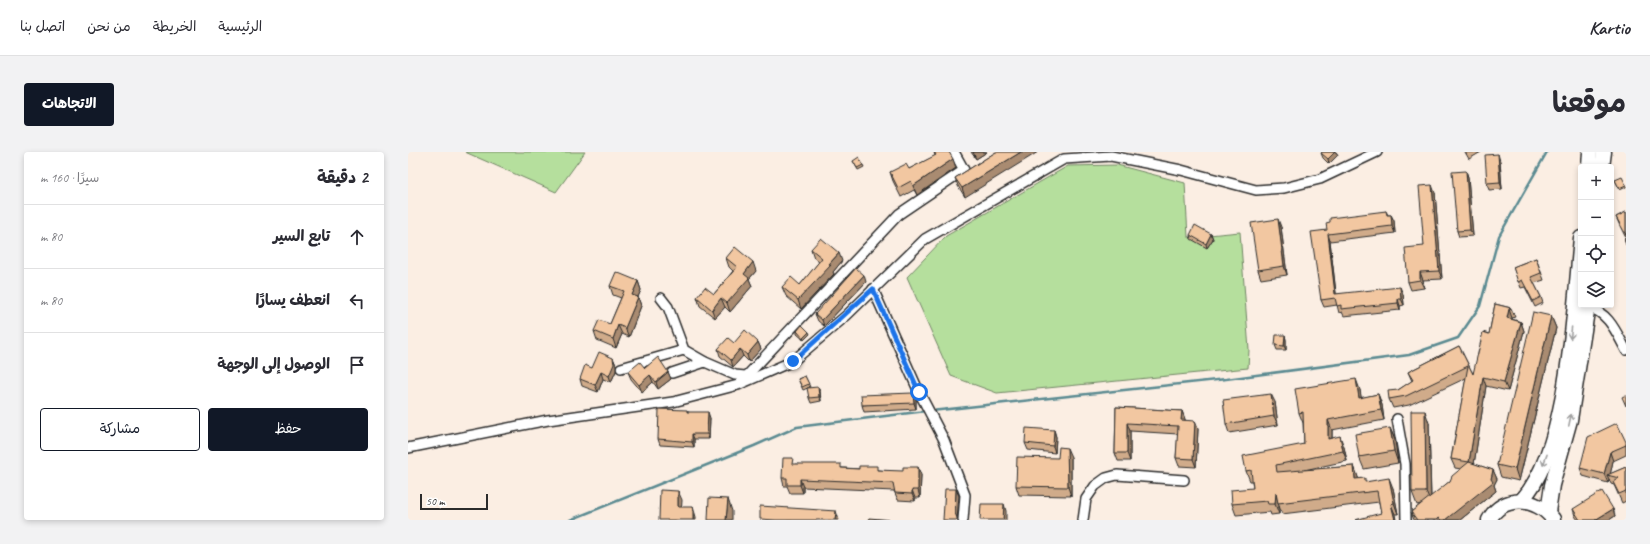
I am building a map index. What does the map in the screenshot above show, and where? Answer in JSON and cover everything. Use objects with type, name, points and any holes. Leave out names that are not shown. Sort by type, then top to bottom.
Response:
[{"type":"main road","points":[[1588,164],[1590,152]]},
{"type":"main road","points":[[1602,164],[1604,152]]},
{"type":"main road","points":[[1521,501],[1533,487],[1543,468],[1558,417],[1569,353],[1578,267]]},
{"type":"main road","points":[[1550,516],[1552,485],[1570,420],[1588,308]]},
{"type":"main road","points":[[1489,520],[1501,507],[1521,501],[1538,505],[1550,516]]},
{"type":"street","points":[[738,385],[899,214],[964,170],[954,152]]},
{"type":"street","points":[[408,448],[548,420],[673,402],[738,385],[793,361],[873,289],[925,239],[1064,159],[1111,156],[1180,170],[1256,190],[1284,188],[1320,179],[1377,152]]},
{"type":"street","points":[[873,289],[919,392],[944,440],[965,495],[963,520]]},
{"type":"street","points":[[661,298],[668,307],[684,350],[705,362],[735,375],[745,376]]},
{"type":"street","points":[[1592,308],[1605,315],[1626,350]]},
{"type":"street","points":[[621,368],[684,350]]},
{"type":"street","points":[[672,373],[705,362]]},
{"type":"street","points":[[1397,419],[1405,464],[1406,520]]},
{"type":"street","points":[[1083,520],[1086,499],[1095,486],[1106,478],[1117,475],[1184,480]]},
{"type":"green space","points":[[465,152],[585,152],[556,192]]},
{"type":"green space","points":[[1117,165],[1185,183],[1188,237],[1240,232],[1249,350],[1248,368],[997,393],[951,376],[907,277],[946,236],[1068,166]]},
{"type":"building","points":[[934,152],[949,152],[953,159],[913,186],[911,181],[898,188],[890,172],[906,164],[909,169],[936,155]]},
{"type":"building","points":[[996,152],[1021,152],[962,188],[955,178]]},
{"type":"building","points":[[1335,152],[1328,159],[1321,153]]},
{"type":"building","points":[[1498,154],[1500,182],[1487,183],[1485,155]]},
{"type":"building","points":[[859,157],[863,165],[857,168],[853,161]]},
{"type":"building","points":[[1466,171],[1470,230],[1457,231],[1452,172]]},
{"type":"building","points":[[1622,177],[1626,185],[1619,188],[1615,180]]},
{"type":"building","points":[[1432,185],[1439,271],[1420,272],[1420,280],[1408,282],[1405,248],[1424,246],[1419,186]]},
{"type":"building","points":[[1386,211],[1387,215],[1391,215],[1392,226],[1328,234],[1335,294],[1400,287],[1401,299],[1398,299],[1398,303],[1341,309],[1341,305],[1337,306],[1335,298],[1321,300],[1311,232],[1327,230],[1326,223],[1330,222],[1330,218]]},
{"type":"building","points":[[1626,212],[1626,235],[1616,217]]},
{"type":"building","points":[[1278,219],[1284,266],[1258,270],[1251,223]]},
{"type":"building","points":[[1195,225],[1211,234],[1206,244],[1190,235]]},
{"type":"building","points":[[821,238],[839,253],[829,264],[831,265],[798,300],[782,287],[791,277],[800,285],[822,258],[811,249]]},
{"type":"building","points":[[735,247],[753,262],[744,274],[749,278],[727,303],[721,298],[712,310],[697,297],[705,287],[714,294],[737,267],[726,258]]},
{"type":"building","points":[[1536,258],[1541,273],[1531,277],[1541,297],[1533,301],[1522,280],[1518,282],[1513,267]]},
{"type":"building","points":[[856,268],[864,275],[822,320],[815,314]]},
{"type":"building","points":[[616,272],[638,281],[632,295],[638,297],[625,328],[618,325],[613,339],[594,331],[599,320],[610,324],[624,291],[610,286]]},
{"type":"building","points":[[1495,304],[1511,308],[1509,309],[1507,318],[1521,322],[1504,382],[1483,377],[1469,462],[1451,459],[1468,366],[1406,396],[1389,399],[1388,391],[1398,390],[1413,380],[1408,372],[1459,346],[1473,374],[1483,332],[1489,334]]},
{"type":"building","points":[[1533,312],[1551,316],[1515,469],[1497,465]]},
{"type":"building","points":[[802,325],[809,332],[803,338],[797,331]]},
{"type":"building","points":[[745,330],[758,342],[747,355],[740,349],[731,360],[718,349],[728,338],[734,343]]},
{"type":"building","points":[[1276,335],[1285,335],[1284,346],[1275,345]]},
{"type":"building","points":[[599,352],[613,358],[614,364],[609,376],[601,372],[595,385],[580,379],[585,365],[592,368]]},
{"type":"building","points":[[658,357],[668,372],[656,382],[650,375],[639,385],[628,372],[640,362],[645,368]]},
{"type":"building","points":[[805,376],[809,384],[802,387],[798,379]]},
{"type":"building","points":[[1356,379],[1359,398],[1378,394],[1381,410],[1328,420],[1328,439],[1340,436],[1343,451],[1276,465],[1277,472],[1354,466],[1355,479],[1365,478],[1365,482],[1389,478],[1394,503],[1391,504],[1395,520],[1355,520],[1381,513],[1377,491],[1278,503],[1276,493],[1275,504],[1268,504],[1267,501],[1232,504],[1231,490],[1253,488],[1251,470],[1246,471],[1243,456],[1304,444],[1303,412],[1299,413],[1295,389]]},
{"type":"building","points":[[818,387],[819,397],[809,398],[807,388]]},
{"type":"building","points":[[913,393],[914,403],[862,405],[861,395]]},
{"type":"building","points":[[1271,394],[1274,416],[1226,424],[1223,400]]},
{"type":"building","points":[[1626,395],[1626,406],[1622,397]]},
{"type":"building","points":[[1116,407],[1182,411],[1181,420],[1195,421],[1193,459],[1176,458],[1178,426],[1127,423],[1127,453],[1115,453]]},
{"type":"building","points":[[659,409],[687,410],[687,412],[708,412],[707,434],[692,434],[692,442],[658,439]]},
{"type":"building","points":[[1411,411],[1425,411],[1426,492],[1412,492]]},
{"type":"building","points":[[1617,423],[1626,445],[1610,452],[1604,474],[1580,468],[1588,437]]},
{"type":"building","points":[[1026,428],[1054,430],[1053,446],[1025,443]]},
{"type":"building","points":[[1390,428],[1394,451],[1359,457],[1355,434]]},
{"type":"building","points":[[1059,447],[1067,448],[1068,487],[1016,486],[1017,457],[1058,458]]},
{"type":"building","points":[[783,458],[793,458],[792,464],[841,464],[841,468],[859,469],[859,466],[877,466],[877,470],[903,471],[903,467],[918,467],[918,490],[912,490],[912,494],[895,493],[893,483],[800,479],[800,485],[787,485],[787,478],[782,478]]},
{"type":"building","points":[[1469,462],[1493,470],[1491,479],[1493,482],[1445,520],[1441,520],[1439,518],[1436,520],[1417,520],[1411,512],[1450,481],[1452,476]]},
{"type":"building","points":[[1626,467],[1626,491],[1619,494],[1613,482],[1619,478],[1607,475]]},
{"type":"building","points":[[945,489],[956,489],[955,513],[957,520],[943,520]]},
{"type":"building","points":[[660,490],[678,491],[678,507],[693,507],[693,520],[659,520]]},
{"type":"building","points":[[1602,491],[1613,509],[1595,520],[1580,520],[1573,509]]},
{"type":"building","points":[[709,498],[728,499],[726,520],[708,520]]},
{"type":"building","points":[[981,504],[1004,504],[1003,520],[980,520]]},
{"type":"building","points":[[760,506],[836,511],[835,520],[760,519]]},
{"type":"building","points":[[869,518],[893,520],[869,520]]},
{"type":"waterway","points":[[931,411],[1226,379],[1409,355],[1458,338],[1480,306],[1499,236],[1547,152]]},
{"type":"waterway","points":[[570,520],[754,446],[797,427],[926,411]]},
{"type":"route","points":[[793,361],[846,315],[873,289],[919,392]]}]
